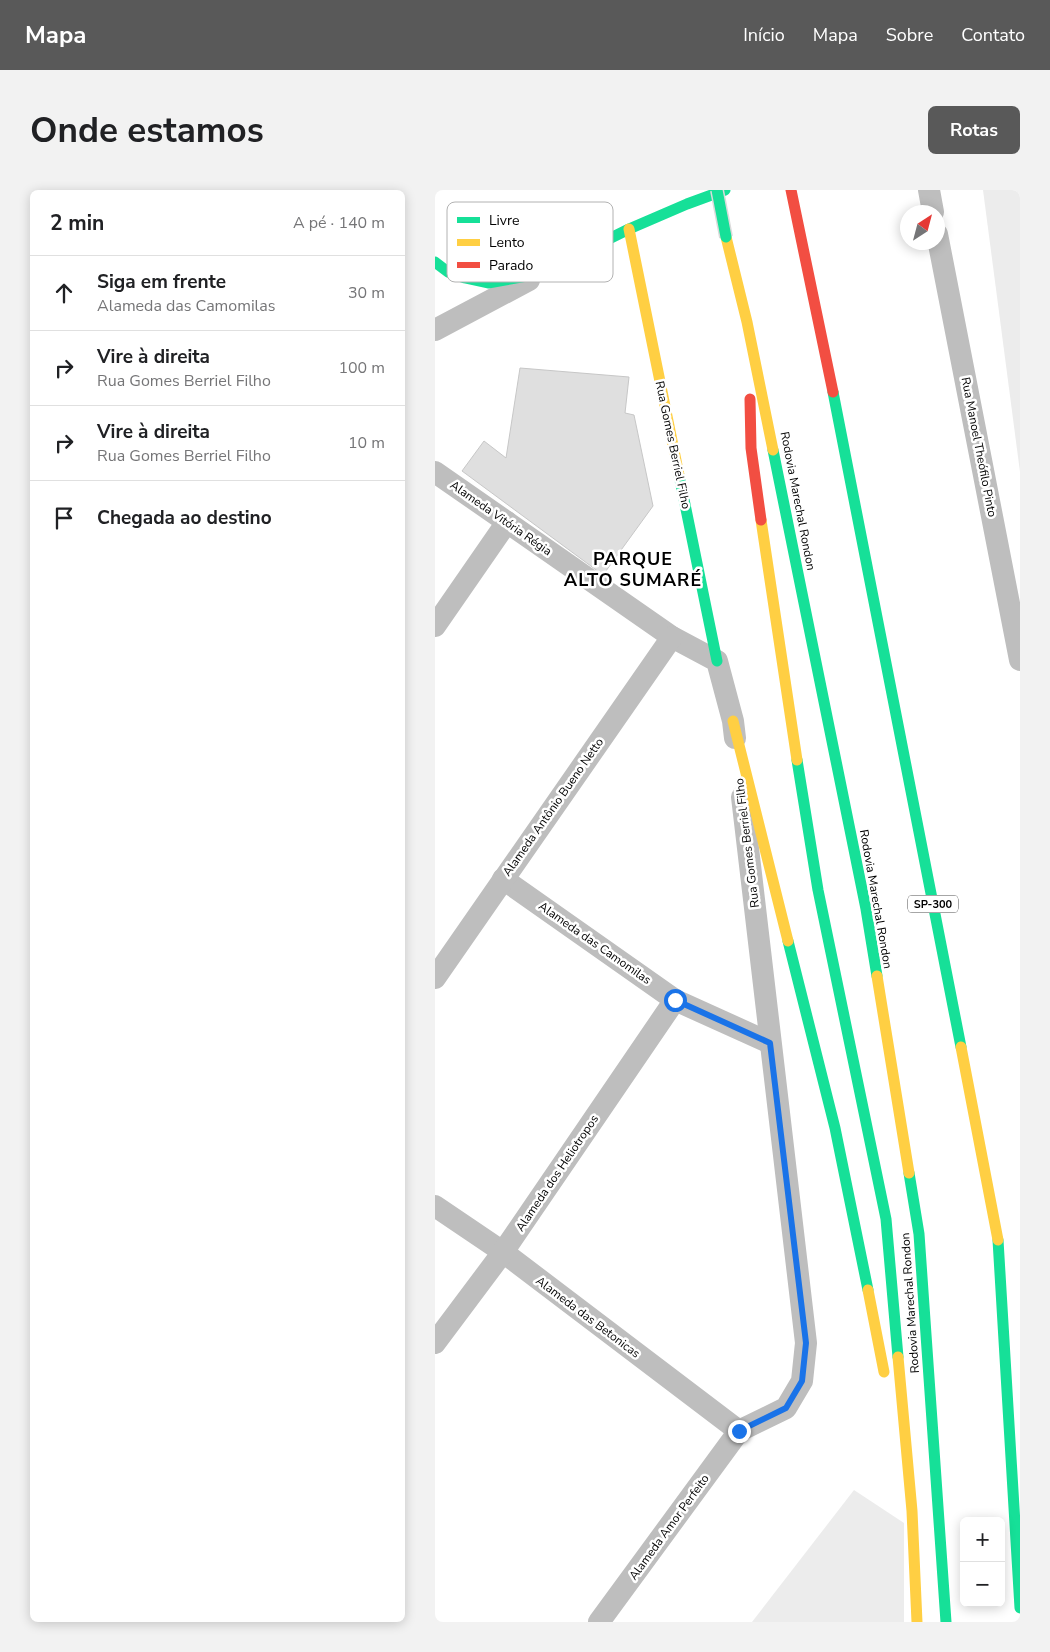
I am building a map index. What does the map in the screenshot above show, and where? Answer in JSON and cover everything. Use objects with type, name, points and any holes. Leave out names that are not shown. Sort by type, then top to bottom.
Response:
[{"type":"main road","name":"Rodovia Marechal Rondon","points":[[717,190],[747,322],[866,909],[919,1234],[946,1622]]},
{"type":"main road","points":[[613,237],[687,204],[725,190]]},
{"type":"main road","name":"SP-300","points":[[791,190],[845,448],[998,1238],[1020,1608]]},
{"type":"main road","name":"Rua Gomes Berriel Filho","points":[[629,229],[717,661]]},
{"type":"main road","points":[[435,262],[447,271]]},
{"type":"main road","points":[[747,322],[751,448],[767,568],[818,890],[886,1219],[911,1510],[917,1622]]},
{"type":"main road","points":[[733,721],[835,1128],[887,1387]]},
{"type":"main road","points":[[891,1406],[911,1510]]},
{"type":"street","points":[[929,190],[932,205]]},
{"type":"street","name":"Rua Manoel Theófilo Pinto","points":[[940,250],[1020,660]]},
{"type":"street","points":[[435,330],[523,282]]},
{"type":"street","name":"Alameda Vitória Régia","points":[[435,472],[671,636],[717,661]]},
{"type":"street","points":[[435,626],[507,522]]},
{"type":"street","name":"Alameda Antônio Bueno Netto","points":[[435,978],[671,636]]},
{"type":"street","name":"Rua Gomes Berriel Filho","points":[[717,661],[733,721],[806,1343],[802,1381],[786,1408],[739,1431]]},
{"type":"street","name":"Alameda das Camomilas","points":[[503,879],[675,1000],[770,1043]]},
{"type":"street","name":"Alameda dos Heliotropos","points":[[435,1343],[503,1252],[675,1000]]},
{"type":"street","name":"Alameda das Betonicas","points":[[435,1206],[503,1252],[739,1431]]},
{"type":"street","name":"Alameda Amor Perfeito","points":[[599,1622],[739,1431]]},
{"type":"shaded area","points":[[983,190],[1020,190],[1020,472]]},
{"type":"shaded area","points":[[854,1490],[904,1523],[904,1622],[752,1622]]},
{"type":"building","points":[[520,368],[629,377],[625,413],[634,415],[653,506],[603,575],[462,471],[484,441],[506,458]]},
{"type":"traffic: fast","points":[[717,190],[726,237]]},
{"type":"traffic: fast","points":[[613,237],[687,204],[725,190]]},
{"type":"traffic: fast","points":[[435,262],[447,271]]},
{"type":"traffic: fast","points":[[483,282],[494,282]]},
{"type":"traffic: fast","points":[[833,392],[961,1047]]},
{"type":"traffic: fast","points":[[773,450],[866,909],[877,976]]},
{"type":"traffic: fast","points":[[679,475],[717,661]]},
{"type":"traffic: fast","points":[[797,760],[818,890],[886,1219],[898,1357]]},
{"type":"traffic: fast","points":[[788,941],[835,1128],[868,1290]]},
{"type":"traffic: fast","points":[[909,1173],[919,1234],[946,1622]]},
{"type":"traffic: fast","points":[[998,1240],[1020,1608]]},
{"type":"traffic: slow","points":[[629,229],[679,475]]},
{"type":"traffic: slow","points":[[726,237],[747,322],[773,450]]},
{"type":"traffic: slow","points":[[761,520],[797,760]]},
{"type":"traffic: slow","points":[[733,721],[788,941]]},
{"type":"traffic: slow","points":[[877,976],[909,1173]]},
{"type":"traffic: slow","points":[[961,1047],[998,1240]]},
{"type":"traffic: slow","points":[[868,1290],[884,1372]]},
{"type":"traffic: slow","points":[[898,1357],[912,1511],[917,1622]]},
{"type":"traffic: jam","points":[[791,190],[833,392]]},
{"type":"traffic: jam","points":[[750,399],[751,448],[761,520]]},
{"type":"district","name":"PARQUE ALTO SUMARÉ","points":[[633,569]]},
{"type":"route","points":[[675,1000],[770,1043],[806,1343],[802,1381],[786,1408],[739,1431]]}]
